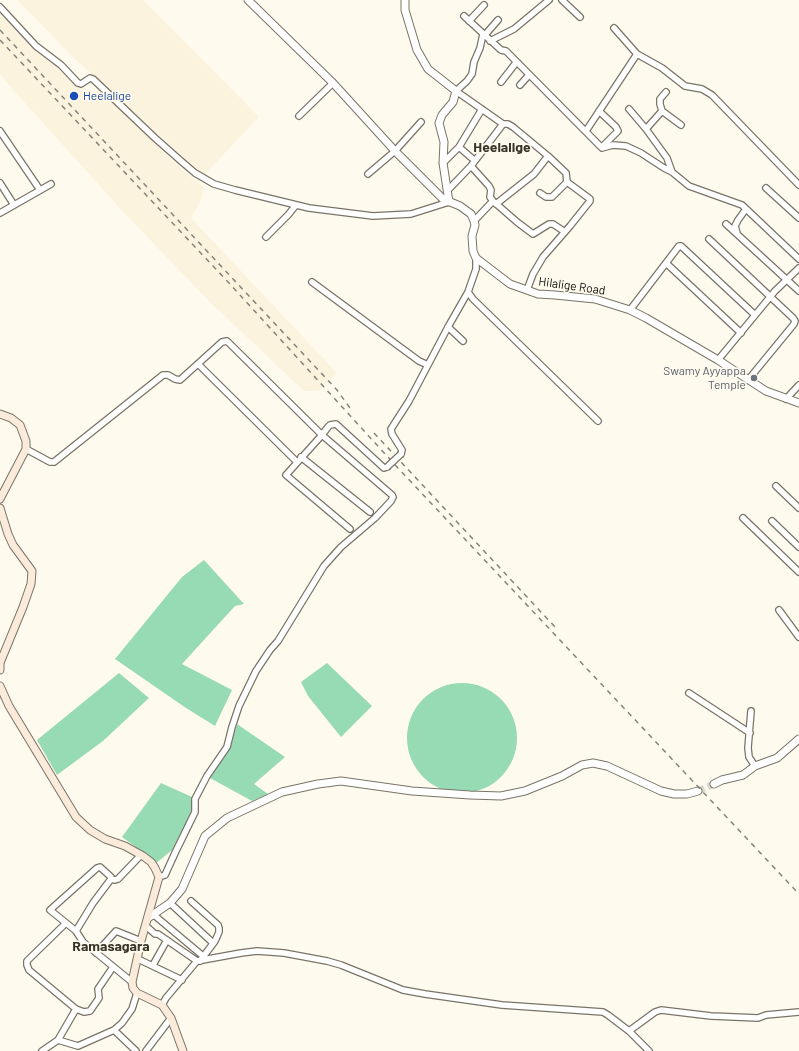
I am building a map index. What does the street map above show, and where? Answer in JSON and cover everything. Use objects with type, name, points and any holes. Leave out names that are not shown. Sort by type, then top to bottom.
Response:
[{"type":"main road","points":[[0,414],[11,418],[20,424],[26,442],[26,449],[0,499]]},
{"type":"main road","points":[[0,508],[13,545],[32,571],[31,584],[0,663],[0,670]]},
{"type":"main road","points":[[0,686],[9,706],[76,817],[90,830],[141,855],[151,862],[156,868],[159,877],[151,916],[141,941],[132,982],[133,988],[137,993],[162,1005],[171,1018],[183,1051]]},
{"type":"street","points":[[248,0],[333,83],[443,199],[460,206],[471,214],[475,225],[472,236],[473,251],[476,258],[476,269],[468,292],[409,401],[391,429],[392,434],[402,450],[401,454],[384,468],[336,424],[330,425],[286,475],[350,529]]},
{"type":"street","points":[[405,0],[406,10],[417,50],[428,69],[503,124],[513,126],[566,173],[567,182],[590,199],[565,232],[543,257],[533,274],[527,290]]},
{"type":"street","points":[[490,41],[514,29],[549,0]]},
{"type":"street","points":[[562,0],[580,17]]},
{"type":"street","points":[[469,21],[484,5]]},
{"type":"street","points":[[0,7],[36,46],[61,64],[78,83],[81,84],[90,78],[93,78],[155,138],[195,173],[214,184],[309,208],[372,216],[411,214],[450,202]]},
{"type":"street","points":[[464,16],[490,41],[501,50],[506,51],[602,148]]},
{"type":"street","points":[[450,202],[443,163],[444,142],[439,123],[442,115],[453,102],[456,91],[472,74],[474,62],[484,35],[498,20]]},
{"type":"street","points":[[614,28],[637,54],[662,68],[685,86],[693,86],[712,95],[799,185]]},
{"type":"street","points":[[586,131],[637,54]]},
{"type":"street","points":[[501,82],[515,64],[518,63]]},
{"type":"street","points":[[520,85],[530,75]]},
{"type":"street","points":[[299,116],[333,83]]},
{"type":"street","points":[[666,92],[660,99],[662,111],[681,125]]},
{"type":"street","points":[[443,163],[459,147],[482,109]]},
{"type":"street","points":[[629,109],[667,158],[672,172]]},
{"type":"street","points":[[599,111],[616,127],[618,131],[602,148]]},
{"type":"street","points":[[646,129],[662,111]]},
{"type":"street","points":[[368,174],[395,150],[421,122]]},
{"type":"street","points":[[448,190],[471,166],[474,160],[503,124]]},
{"type":"street","points":[[0,131],[40,190]]},
{"type":"street","points":[[602,148],[613,145],[626,146],[641,153],[672,172],[689,186],[742,205],[799,259]]},
{"type":"street","points":[[459,147],[474,160]]},
{"type":"street","points":[[474,221],[495,202],[534,174],[548,156]]},
{"type":"street","points":[[471,166],[489,186],[491,190],[490,197],[517,222],[533,234],[549,224],[553,224],[565,232]]},
{"type":"street","points":[[540,192],[546,197],[552,197],[567,182]]},
{"type":"street","points":[[0,183],[14,205]]},
{"type":"street","points":[[0,213],[50,184]]},
{"type":"street","points":[[766,188],[799,218]]},
{"type":"street","points":[[266,237],[296,205]]},
{"type":"street","points":[[737,234],[736,226],[738,220],[746,209]]},
{"type":"street","points":[[726,224],[799,291]]},
{"type":"street","points":[[709,240],[795,321],[748,380]]},
{"type":"street","points":[[630,310],[679,246],[682,247],[755,315]]},
{"type":"street","name":"Hilalige Road","points":[[476,258],[510,284],[538,294],[555,294],[595,299],[630,310],[718,360],[766,391],[799,403]]},
{"type":"street","points":[[666,263],[741,333]]},
{"type":"street","points":[[718,360],[770,297],[799,268]]},
{"type":"street","points":[[312,282],[419,361],[428,365]]},
{"type":"street","points":[[468,292],[473,299],[598,421]]},
{"type":"street","points":[[448,327],[463,341]]},
{"type":"street","points":[[26,449],[52,463],[163,375],[168,375],[174,379],[180,380],[222,342],[227,341],[322,435],[392,495],[392,499],[375,518],[341,547],[324,566],[278,641],[256,671],[239,706],[227,746],[207,776],[195,799],[195,812],[174,852],[165,875],[159,877]]},
{"type":"street","points":[[198,364],[297,462]]},
{"type":"street","points":[[786,399],[799,385]]},
{"type":"street","points":[[301,457],[370,512]]},
{"type":"street","points":[[776,486],[799,508]]},
{"type":"street","points":[[743,518],[799,572]]},
{"type":"street","points":[[772,521],[799,547]]},
{"type":"street","points":[[779,610],[799,637]]},
{"type":"street","points":[[690,693],[750,733]]},
{"type":"street","points":[[751,711],[748,748],[749,757],[755,766]]},
{"type":"street","points":[[714,784],[722,780],[743,775],[755,766],[777,758],[799,739]]},
{"type":"street","points":[[200,959],[151,916],[170,903],[182,889],[205,836],[227,818],[282,792],[318,784],[341,781],[412,791],[501,796],[525,791],[562,776],[582,765],[593,763],[607,766],[661,791],[674,794],[687,794],[698,791]]},
{"type":"street","points":[[132,982],[83,942],[76,931],[50,910],[97,868],[100,867],[111,879],[118,880],[141,855]]},
{"type":"street","points":[[76,931],[93,903],[111,879]]},
{"type":"street","points":[[162,1005],[166,998],[213,943],[219,932],[218,925],[190,901]]},
{"type":"street","points":[[170,903],[213,943]]},
{"type":"street","points":[[66,923],[27,961],[29,970],[76,1008],[84,1012],[90,1011],[99,998],[98,989],[113,967]]},
{"type":"street","points":[[146,926],[155,934],[158,934],[200,959],[257,951],[284,954],[327,961],[341,965],[403,990],[502,1005],[603,1012],[629,1031],[649,1051]]},
{"type":"street","points":[[96,953],[116,931],[141,941]]},
{"type":"street","points":[[152,965],[166,940]]},
{"type":"street","points":[[138,959],[182,980]]},
{"type":"street","points":[[58,1040],[78,1046],[114,1030],[122,1023],[132,1009],[137,993]]},
{"type":"street","points":[[42,1051],[58,1040],[76,1008]]},
{"type":"street","points":[[629,1031],[655,1012],[661,1010],[711,1016],[758,1018],[766,1015],[799,1012]]},
{"type":"street","points":[[146,1051],[171,1018]]},
{"type":"street","points":[[114,1030],[136,1051]]},
{"type":"shaded area","points":[[17,0],[143,0],[259,117],[204,175],[75,59]]},
{"type":"shaded area","points":[[0,14],[36,52],[55,65],[76,86],[91,92],[101,92],[175,163],[204,188],[200,202],[191,218],[337,373],[319,391],[304,391],[211,303],[128,217],[15,92],[0,74]]},
{"type":"green space","points":[[204,560],[244,604],[235,606],[182,664],[232,690],[215,726],[115,659],[182,577]]},
{"type":"green space","points":[[327,663],[372,706],[341,737],[308,696],[301,682]]},
{"type":"green space","points":[[119,673],[149,698],[103,741],[57,775],[37,740]]},
{"type":"green space","points":[[462,683],[483,687],[493,692],[501,699],[508,707],[513,717],[517,738],[513,759],[508,769],[501,777],[493,784],[483,789],[462,793],[441,789],[431,784],[423,777],[416,769],[411,759],[407,738],[411,717],[416,707],[423,699],[431,692],[441,687]]},
{"type":"green space","points":[[237,724],[285,757],[254,784],[268,794],[252,801],[210,778],[230,748]]},
{"type":"green space","points":[[161,783],[192,797],[192,811],[172,850],[155,864],[147,855],[122,837]]},
{"type":"tunnel","points":[[698,791],[714,784]]},
{"type":"railway","points":[[0,30],[337,390],[350,408]]},
{"type":"railway","points":[[0,40],[229,283],[397,467],[799,894]]},
{"type":"railway","points":[[374,433],[555,627]]},
{"type":"place","name":"Heelalige","points":[[74,96]]},
{"type":"place","name":"Swamy Ayyappa Temple","points":[[754,378]]},
{"type":"district","name":"Heelalige","points":[[502,147]]},
{"type":"district","name":"Ramasagara","points":[[111,946]]}]
